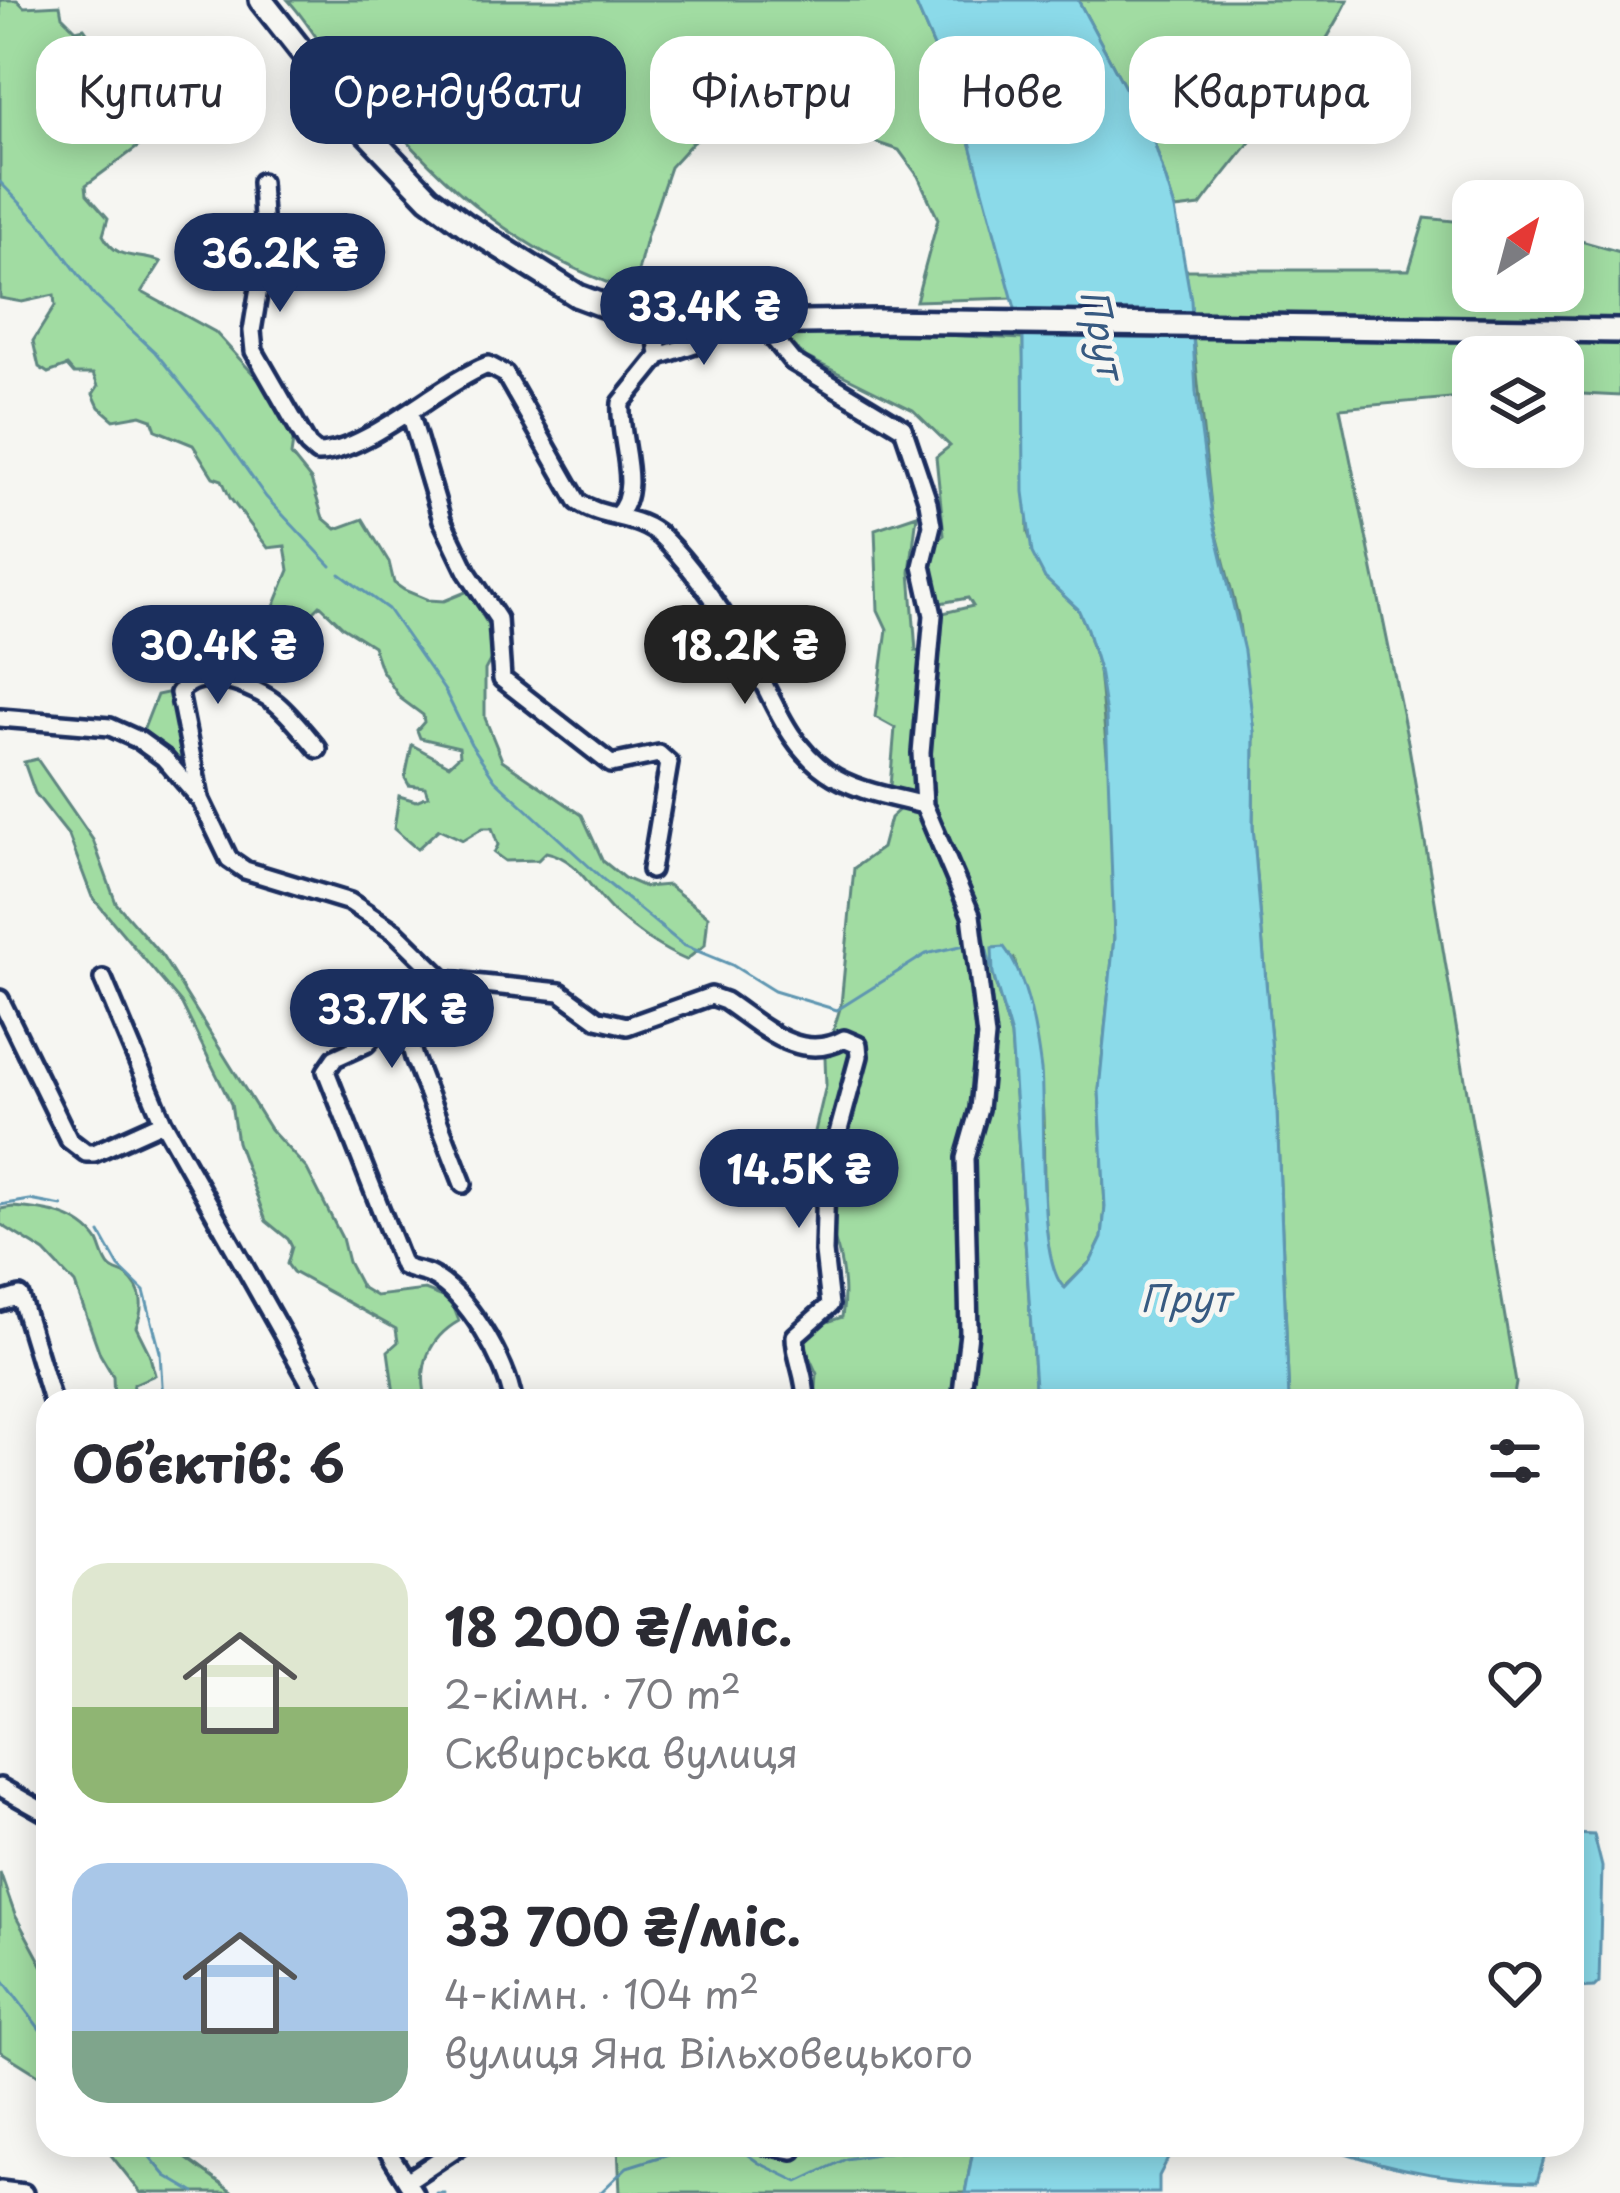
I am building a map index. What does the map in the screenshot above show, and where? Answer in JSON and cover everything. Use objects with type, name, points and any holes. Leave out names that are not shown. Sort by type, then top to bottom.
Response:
[{"type":"main road","points":[[261,0],[363,130],[430,198],[466,226],[605,309],[655,321],[724,323],[1620,331]]},
{"type":"street","points":[[261,182],[265,252],[252,331],[254,351],[301,436],[317,453],[344,447],[410,413],[471,371],[488,365],[497,368],[505,374],[578,502],[596,515],[617,515],[660,535],[675,553],[752,660],[781,721],[802,751],[830,775],[924,805]]},
{"type":"street","points":[[655,321],[659,356]]},
{"type":"street","points":[[761,322],[792,361],[903,428],[928,502],[932,525],[922,566],[933,615],[921,753],[924,805],[971,915],[986,1037],[979,1109],[965,1158],[969,1333],[962,1389]]},
{"type":"street","points":[[617,515],[632,487],[619,423],[621,403],[659,356],[695,344],[724,323]]},
{"type":"street","points":[[410,413],[442,520],[466,572],[498,620],[502,679],[611,764],[659,754],[669,763],[651,870]]},
{"type":"street","points":[[318,748],[277,704],[250,688],[202,676],[179,692],[201,801],[230,860],[245,870],[350,902],[395,932],[444,980],[560,992],[597,1019],[627,1026],[711,996],[800,1047],[818,1051],[850,1040],[858,1045],[826,1178],[824,1252],[830,1305],[795,1336],[806,1389]]},
{"type":"street","points":[[0,718],[110,728],[164,758],[201,801]]},
{"type":"street","points":[[104,979],[163,1122],[313,1389]]},
{"type":"street","points":[[444,980],[404,1018],[384,1025],[366,1044],[328,1064],[331,1085],[349,1120],[404,1266],[428,1273],[469,1308],[511,1389]]},
{"type":"street","points":[[0,999],[69,1140],[78,1147],[94,1154],[163,1122]]},
{"type":"street","points":[[404,1018],[414,1058],[463,1184]]},
{"type":"street","points":[[0,1303],[20,1296],[48,1389]]},
{"type":"street","points":[[0,1787],[36,1807]]},
{"type":"street","points":[[392,2157],[411,2187],[447,2157]]},
{"type":"street","points":[[0,2190],[25,2193]]},
{"type":"green space","points":[[0,0],[17,0],[24,7],[60,5],[62,16],[90,36],[36,36],[36,144],[142,144],[86,185],[87,194],[108,218],[103,235],[109,244],[121,253],[161,262],[142,292],[215,332],[278,401],[295,428],[291,455],[311,480],[323,518],[336,529],[363,519],[389,562],[394,583],[404,590],[444,601],[468,591],[483,605],[482,615],[492,631],[493,655],[485,670],[485,718],[502,760],[582,815],[603,861],[624,878],[645,887],[668,885],[708,916],[705,945],[686,960],[658,945],[606,905],[576,868],[557,855],[546,852],[538,860],[505,861],[494,853],[498,845],[492,828],[463,840],[439,829],[417,849],[394,829],[399,796],[416,801],[428,796],[425,787],[409,785],[405,778],[412,745],[449,765],[460,755],[459,747],[420,738],[417,730],[423,715],[400,698],[373,646],[320,605],[291,634],[281,636],[267,624],[289,570],[285,546],[268,548],[193,445],[156,430],[152,419],[141,415],[114,420],[93,394],[98,386],[93,374],[74,374],[67,366],[48,373],[39,367],[33,341],[55,306],[54,295],[22,302],[0,298]]},
{"type":"green space","points":[[288,0],[914,0],[929,36],[919,36],[919,144],[971,144],[1014,298],[916,301],[938,219],[918,176],[899,150],[881,144],[895,144],[895,36],[650,36],[650,144],[691,144],[670,167],[633,292],[520,238],[456,190],[410,144],[626,144],[626,36],[316,36]]},
{"type":"green space","points":[[1078,0],[1348,0],[1328,36],[1129,36],[1129,95],[1105,50],[1105,36],[1097,36]]},
{"type":"green space","points":[[1155,144],[1248,144],[1200,206],[1175,209]]},
{"type":"green space","points":[[1425,218],[1452,221],[1452,312],[1584,312],[1584,242],[1620,252],[1620,396],[1584,394],[1584,336],[1452,336],[1452,398],[1340,408],[1409,747],[1515,1389],[1289,1389],[1277,1112],[1253,827],[1254,732],[1238,616],[1212,515],[1186,270],[1409,270]]},
{"type":"green space","points":[[787,327],[1023,339],[1028,533],[1045,578],[1078,609],[1099,670],[1110,786],[1114,938],[1099,1090],[1105,1207],[1102,1238],[1091,1261],[1064,1288],[1050,1257],[1047,1234],[1042,1106],[1029,1010],[1014,959],[993,975],[1011,1036],[1035,1389],[816,1389],[817,1374],[807,1352],[806,1337],[842,1317],[844,1301],[842,1267],[831,1232],[813,1204],[800,1195],[826,1085],[825,1058],[841,1005],[854,868],[882,848],[890,818],[902,807],[902,796],[890,786],[895,728],[875,717],[887,629],[878,610],[875,529],[917,515],[910,572],[916,651],[928,652],[943,613],[973,606],[968,598],[940,603],[927,569],[929,546],[944,535],[936,457],[950,446],[913,410],[806,357],[787,340]]},
{"type":"green space","points":[[176,691],[185,761],[179,763],[141,736],[157,695]]},
{"type":"green space","points":[[37,759],[93,840],[116,903],[162,956],[270,1129],[307,1169],[361,1287],[376,1296],[425,1290],[451,1300],[459,1321],[433,1345],[425,1365],[424,1389],[393,1389],[388,1351],[398,1342],[396,1329],[293,1272],[287,1264],[292,1247],[266,1221],[237,1142],[231,1104],[182,1004],[92,897],[69,836],[35,793],[24,762]]},
{"type":"green space","points":[[0,1209],[49,1212],[90,1232],[110,1267],[137,1288],[141,1306],[136,1327],[155,1375],[134,1384],[133,1389],[114,1389],[113,1376],[100,1354],[75,1284],[45,1252],[0,1224]]},
{"type":"green space","points":[[0,1872],[36,1954],[36,2074],[0,2051]]},
{"type":"green space","points":[[112,2157],[184,2157],[233,2193],[141,2193]]},
{"type":"green space","points":[[618,2157],[972,2157],[965,2193],[620,2193]]},
{"type":"water","name":"Прут","points":[[914,0],[1078,0],[1097,36],[929,36]]},
{"type":"water","name":"Прут","points":[[1105,50],[1129,95],[1129,144],[1155,144],[1175,209],[1191,300],[1196,392],[1212,515],[1244,651],[1254,732],[1253,827],[1277,1112],[1289,1389],[1035,1389],[1011,1036],[993,974],[992,948],[1004,947],[1012,960],[1033,1023],[1041,1070],[1046,1220],[1056,1274],[1065,1288],[1091,1261],[1102,1238],[1105,1207],[1099,1090],[1114,938],[1106,715],[1099,670],[1078,609],[1045,578],[1032,553],[1024,492],[1023,338],[971,144],[1105,144]]},
{"type":"water","points":[[1584,1835],[1594,1835],[1602,1867],[1599,1982],[1584,1988]]},
{"type":"water","points":[[972,2157],[1169,2157],[1159,2176],[1159,2193],[965,2193]]},
{"type":"water","points":[[1360,2157],[1544,2157],[1537,2182],[1428,2174]]},
{"type":"waterway","points":[[0,182],[45,229],[94,295],[155,352],[266,497],[331,566]]},
{"type":"waterway","points":[[340,574],[388,609],[445,691],[495,780],[683,945],[732,965],[774,991],[837,1010],[926,954],[965,945]]},
{"type":"waterway","points":[[985,943],[993,974]]},
{"type":"waterway","points":[[0,1205],[30,1200],[62,1206]]},
{"type":"waterway","points":[[100,1233],[119,1267],[144,1291],[160,1352],[162,1389]]},
{"type":"waterway","points":[[0,1976],[36,2024]]},
{"type":"waterway","points":[[150,2157],[166,2176],[195,2193]]},
{"type":"waterway","points":[[600,2193],[627,2167],[659,2157]]},
{"type":"waterway","points":[[751,2157],[798,2182],[858,2157]]},
{"type":"waterway","points":[[436,2193],[445,2193]]}]
